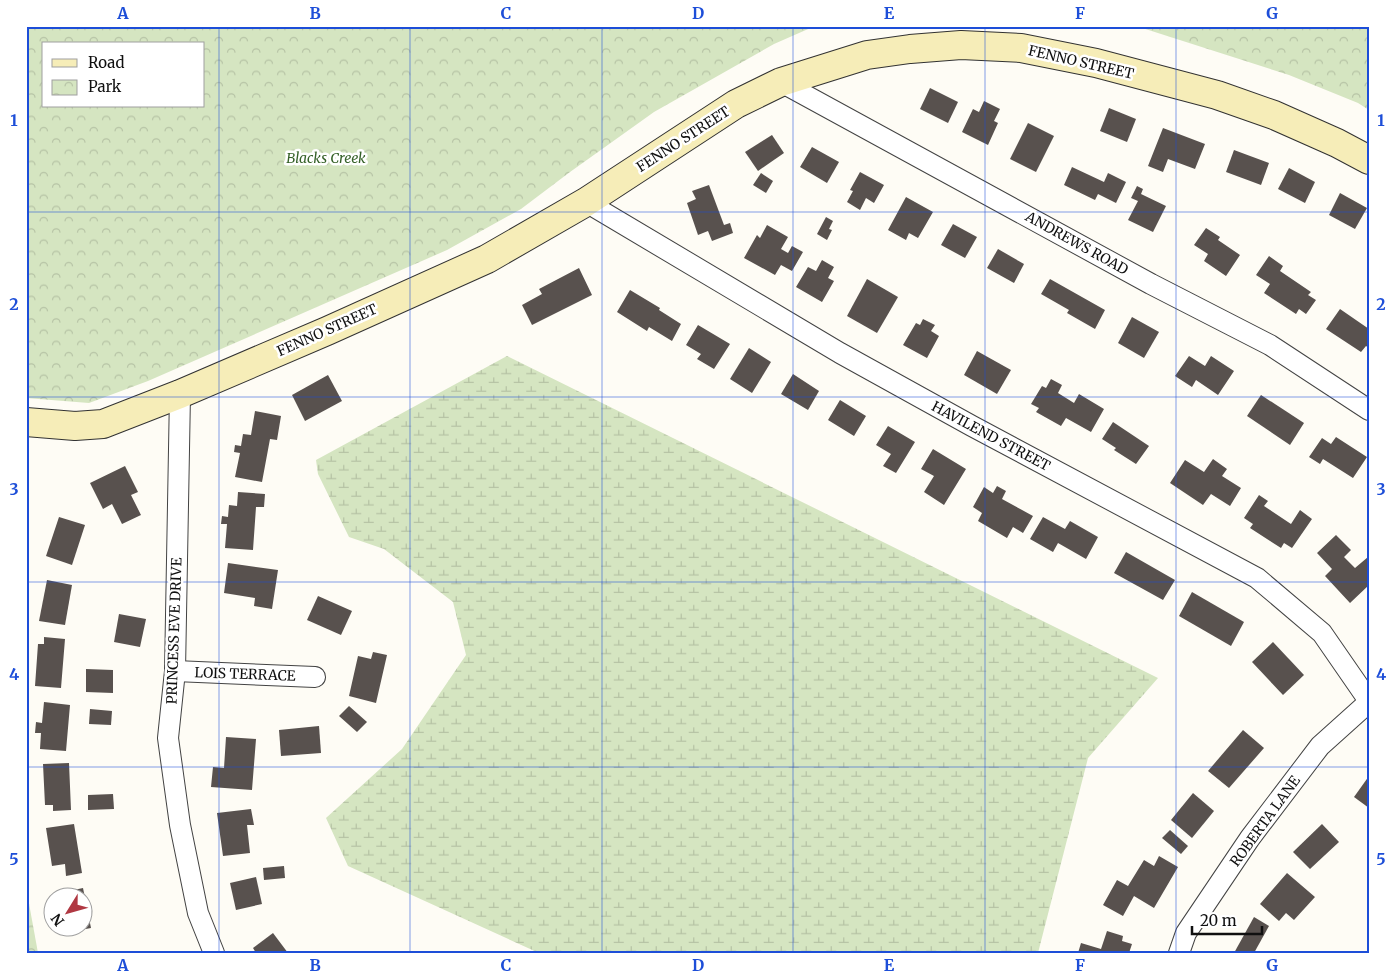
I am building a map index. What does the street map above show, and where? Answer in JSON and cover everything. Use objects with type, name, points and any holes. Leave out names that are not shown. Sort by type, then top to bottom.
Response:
[{"type":"street","name":"FENNO STREET","points":[[26,422],[75,426],[103,424],[180,394],[487,259],[586,202],[736,104],[781,82],[867,55],[961,45],[1021,48],[1096,63],[1217,95],[1274,115],[1338,143],[1369,160]]},
{"type":"street","name":"ANDREWS ROAD","points":[[781,82],[1151,284],[1270,345],[1369,410]]},
{"type":"street","name":"HAVILEND STREET","points":[[586,202],[840,353],[972,426],[1257,578],[1322,633],[1369,702]]},
{"type":"street","name":"PRINCESS EVE DRIVE","points":[[180,394],[175,671],[168,738],[180,825],[198,913],[214,953]]},
{"type":"street","name":"LOIS TERRACE","points":[[175,671],[315,677]]},
{"type":"street","name":"ROBERTA LANE","points":[[1179,953],[1186,933],[1250,838],[1320,746],[1369,702]]},
{"type":"green space","name":"Blacks Creek","points":[[26,26],[815,26],[774,44],[654,112],[521,209],[447,250],[148,381],[89,403],[26,398]]},
{"type":"green space","points":[[1136,26],[1369,26],[1369,110],[1358,103],[1289,75]]},
{"type":"green space","points":[[507,356],[1158,678],[1088,758],[1038,953],[539,953],[348,866],[326,818],[402,749],[466,655],[453,602],[384,549],[349,537],[318,474],[316,460]]},
{"type":"green space","points":[[26,887],[38,953],[26,953]]},
{"type":"building","points":[[930,88],[958,102],[948,123],[920,109]]},
{"type":"building","points":[[984,101],[1000,109],[994,121],[998,123],[988,145],[962,132],[973,109],[979,112]]},
{"type":"building","points":[[1109,108],[1136,119],[1127,142],[1100,131]]},
{"type":"building","points":[[1028,123],[1054,136],[1036,172],[1010,159]]},
{"type":"building","points":[[1163,128],[1205,144],[1195,169],[1168,159],[1163,172],[1148,166]]},
{"type":"building","points":[[772,135],[784,153],[758,171],[745,152]]},
{"type":"building","points":[[812,147],[839,162],[827,183],[800,167]]},
{"type":"building","points":[[1234,150],[1269,163],[1261,185],[1226,172]]},
{"type":"building","points":[[1072,167],[1104,182],[1108,173],[1126,182],[1116,203],[1098,194],[1095,200],[1064,185]]},
{"type":"building","points":[[1289,168],[1315,182],[1305,203],[1278,189]]},
{"type":"building","points":[[860,172],[884,185],[874,203],[866,198],[860,210],[847,202],[853,191],[850,190]]},
{"type":"building","points":[[761,173],[773,181],[766,193],[753,185]]},
{"type":"building","points":[[709,185],[724,225],[730,223],[733,233],[712,241],[708,231],[698,235],[687,203],[696,199],[692,191]]},
{"type":"building","points":[[1137,186],[1143,189],[1141,194],[1166,206],[1153,232],[1128,220],[1138,201],[1131,198]]},
{"type":"building","points":[[1340,193],[1367,208],[1355,229],[1329,215]]},
{"type":"building","points":[[906,197],[933,212],[918,238],[909,233],[906,240],[888,230]]},
{"type":"building","points":[[826,217],[833,221],[829,229],[832,230],[827,240],[817,234]]},
{"type":"building","points":[[953,224],[977,237],[965,258],[941,245]]},
{"type":"building","points":[[767,225],[788,237],[781,249],[788,253],[792,246],[803,252],[792,271],[781,265],[775,275],[744,258],[757,235],[760,238]]},
{"type":"building","points":[[1206,228],[1220,237],[1218,240],[1240,255],[1226,276],[1204,261],[1208,254],[1194,245]]},
{"type":"building","points":[[998,249],[1024,264],[1014,283],[987,268]]},
{"type":"building","points":[[1269,256],[1283,266],[1280,271],[1311,292],[1308,295],[1316,300],[1306,314],[1299,309],[1296,314],[1264,293],[1270,284],[1256,275]]},
{"type":"building","points":[[822,260],[834,267],[828,278],[834,281],[822,302],[796,287],[808,267],[816,271]]},
{"type":"building","points":[[579,268],[592,295],[532,325],[522,305],[542,294],[539,289]]},
{"type":"building","points":[[867,279],[898,297],[877,333],[847,316]]},
{"type":"building","points":[[1050,279],[1105,310],[1095,329],[1067,313],[1069,310],[1041,294]]},
{"type":"building","points":[[630,290],[660,308],[659,310],[681,324],[672,341],[649,327],[647,331],[617,312]]},
{"type":"building","points":[[1340,309],[1369,329],[1369,348],[1366,346],[1361,352],[1326,329]]},
{"type":"building","points":[[1132,317],[1159,332],[1144,358],[1118,343]]},
{"type":"building","points":[[923,319],[935,325],[931,331],[939,336],[927,358],[903,345],[916,323],[920,325]]},
{"type":"building","points":[[698,325],[730,344],[714,369],[697,359],[701,354],[686,345]]},
{"type":"building","points":[[749,348],[771,362],[752,393],[730,379]]},
{"type":"building","points":[[977,351],[1011,370],[997,394],[964,375]]},
{"type":"building","points":[[1189,356],[1205,366],[1211,356],[1234,371],[1218,395],[1196,380],[1192,387],[1175,376]]},
{"type":"building","points":[[793,374],[819,391],[808,410],[781,394]]},
{"type":"building","points":[[328,375],[342,401],[305,421],[292,395]]},
{"type":"building","points":[[1051,379],[1062,385],[1058,393],[1074,403],[1079,394],[1104,409],[1091,432],[1066,418],[1061,426],[1036,412],[1039,408],[1031,404],[1042,386],[1046,388]]},
{"type":"building","points":[[1261,395],[1304,423],[1290,445],[1247,416]]},
{"type":"building","points":[[840,400],[866,416],[854,436],[828,420]]},
{"type":"building","points":[[255,411],[281,416],[277,440],[270,439],[262,482],[235,477],[240,453],[234,452],[235,445],[241,446],[243,434],[251,435]]},
{"type":"building","points":[[1113,422],[1149,446],[1136,464],[1114,450],[1116,448],[1102,439]]},
{"type":"building","points":[[888,426],[915,442],[896,473],[883,466],[891,454],[876,445]]},
{"type":"building","points":[[1336,437],[1367,457],[1353,478],[1323,459],[1320,464],[1309,457],[1322,438],[1331,444]]},
{"type":"building","points":[[933,449],[966,469],[944,505],[924,492],[934,476],[921,469]]},
{"type":"building","points":[[1213,459],[1227,469],[1222,476],[1241,488],[1230,506],[1211,494],[1203,505],[1170,483],[1185,460],[1204,472]]},
{"type":"building","points":[[125,466],[138,492],[131,495],[141,515],[122,524],[112,504],[103,509],[90,483]]},
{"type":"building","points":[[997,486],[1006,491],[1002,499],[1033,516],[1023,533],[1013,527],[1007,538],[978,521],[982,513],[973,507],[984,487],[993,493]]},
{"type":"building","points":[[238,492],[265,494],[264,507],[256,507],[253,550],[225,548],[227,524],[221,524],[222,516],[228,517],[229,505],[237,506]]},
{"type":"building","points":[[1259,495],[1268,501],[1264,506],[1291,524],[1300,510],[1312,519],[1292,548],[1284,543],[1281,548],[1250,528],[1253,524],[1244,518]]},
{"type":"building","points":[[59,517],[85,525],[72,565],[46,556]]},
{"type":"building","points":[[1043,517],[1065,529],[1070,521],[1098,537],[1086,559],[1058,543],[1053,552],[1030,539]]},
{"type":"building","points":[[1336,535],[1351,550],[1344,557],[1355,568],[1369,558],[1369,585],[1350,603],[1325,576],[1332,569],[1317,553]]},
{"type":"building","points":[[1126,552],[1175,580],[1163,600],[1114,573]]},
{"type":"building","points":[[228,563],[278,570],[272,609],[254,606],[255,598],[224,593]]},
{"type":"building","points":[[47,580],[72,585],[65,625],[39,621]]},
{"type":"building","points":[[1192,592],[1244,622],[1231,646],[1179,616]]},
{"type":"building","points":[[318,596],[352,611],[341,635],[307,620]]},
{"type":"building","points":[[119,614],[146,619],[140,647],[114,642]]},
{"type":"building","points":[[44,637],[65,639],[61,688],[35,686],[38,644],[44,644]]},
{"type":"building","points":[[1273,642],[1304,675],[1283,695],[1252,662]]},
{"type":"building","points":[[373,652],[387,655],[376,703],[349,696],[358,656],[371,659]]},
{"type":"building","points":[[86,669],[113,670],[113,693],[86,692]]},
{"type":"building","points":[[44,702],[70,705],[66,751],[40,749],[41,733],[35,733],[36,722],[42,723]]},
{"type":"building","points":[[349,706],[367,722],[357,732],[339,716]]},
{"type":"building","points":[[90,709],[112,711],[111,725],[89,724]]},
{"type":"building","points":[[319,726],[321,753],[281,756],[279,730]]},
{"type":"building","points":[[1243,730],[1264,748],[1229,788],[1208,771]]},
{"type":"building","points":[[226,737],[256,739],[252,790],[211,787],[213,767],[224,768]]},
{"type":"building","points":[[69,763],[71,810],[53,811],[53,805],[45,805],[43,764]]},
{"type":"building","points":[[1369,776],[1369,808],[1354,797]]},
{"type":"building","points":[[1193,793],[1214,811],[1192,838],[1171,820]]},
{"type":"building","points":[[113,794],[114,809],[88,810],[88,795]]},
{"type":"building","points":[[251,809],[254,825],[247,825],[250,853],[223,856],[217,813]]},
{"type":"building","points":[[74,824],[82,873],[66,876],[65,864],[52,866],[46,828]]},
{"type":"building","points":[[1322,824],[1339,842],[1310,869],[1293,852]]},
{"type":"building","points":[[1170,830],[1188,846],[1181,854],[1162,838]]},
{"type":"building","points":[[1159,856],[1178,867],[1154,908],[1134,896],[1123,916],[1103,905],[1117,880],[1128,886],[1144,860],[1154,866]]},
{"type":"building","points":[[284,866],[285,878],[264,880],[263,868]]},
{"type":"building","points":[[1287,873],[1315,897],[1294,920],[1286,913],[1279,921],[1260,904]]},
{"type":"building","points":[[256,877],[262,904],[236,910],[230,883]]},
{"type":"building","points":[[1254,917],[1269,926],[1254,953],[1234,953]]},
{"type":"building","points":[[1107,931],[1123,936],[1122,941],[1132,944],[1129,953],[1078,953],[1081,943],[1101,949]]},
{"type":"building","points":[[273,933],[288,953],[256,953],[253,948]]}]
